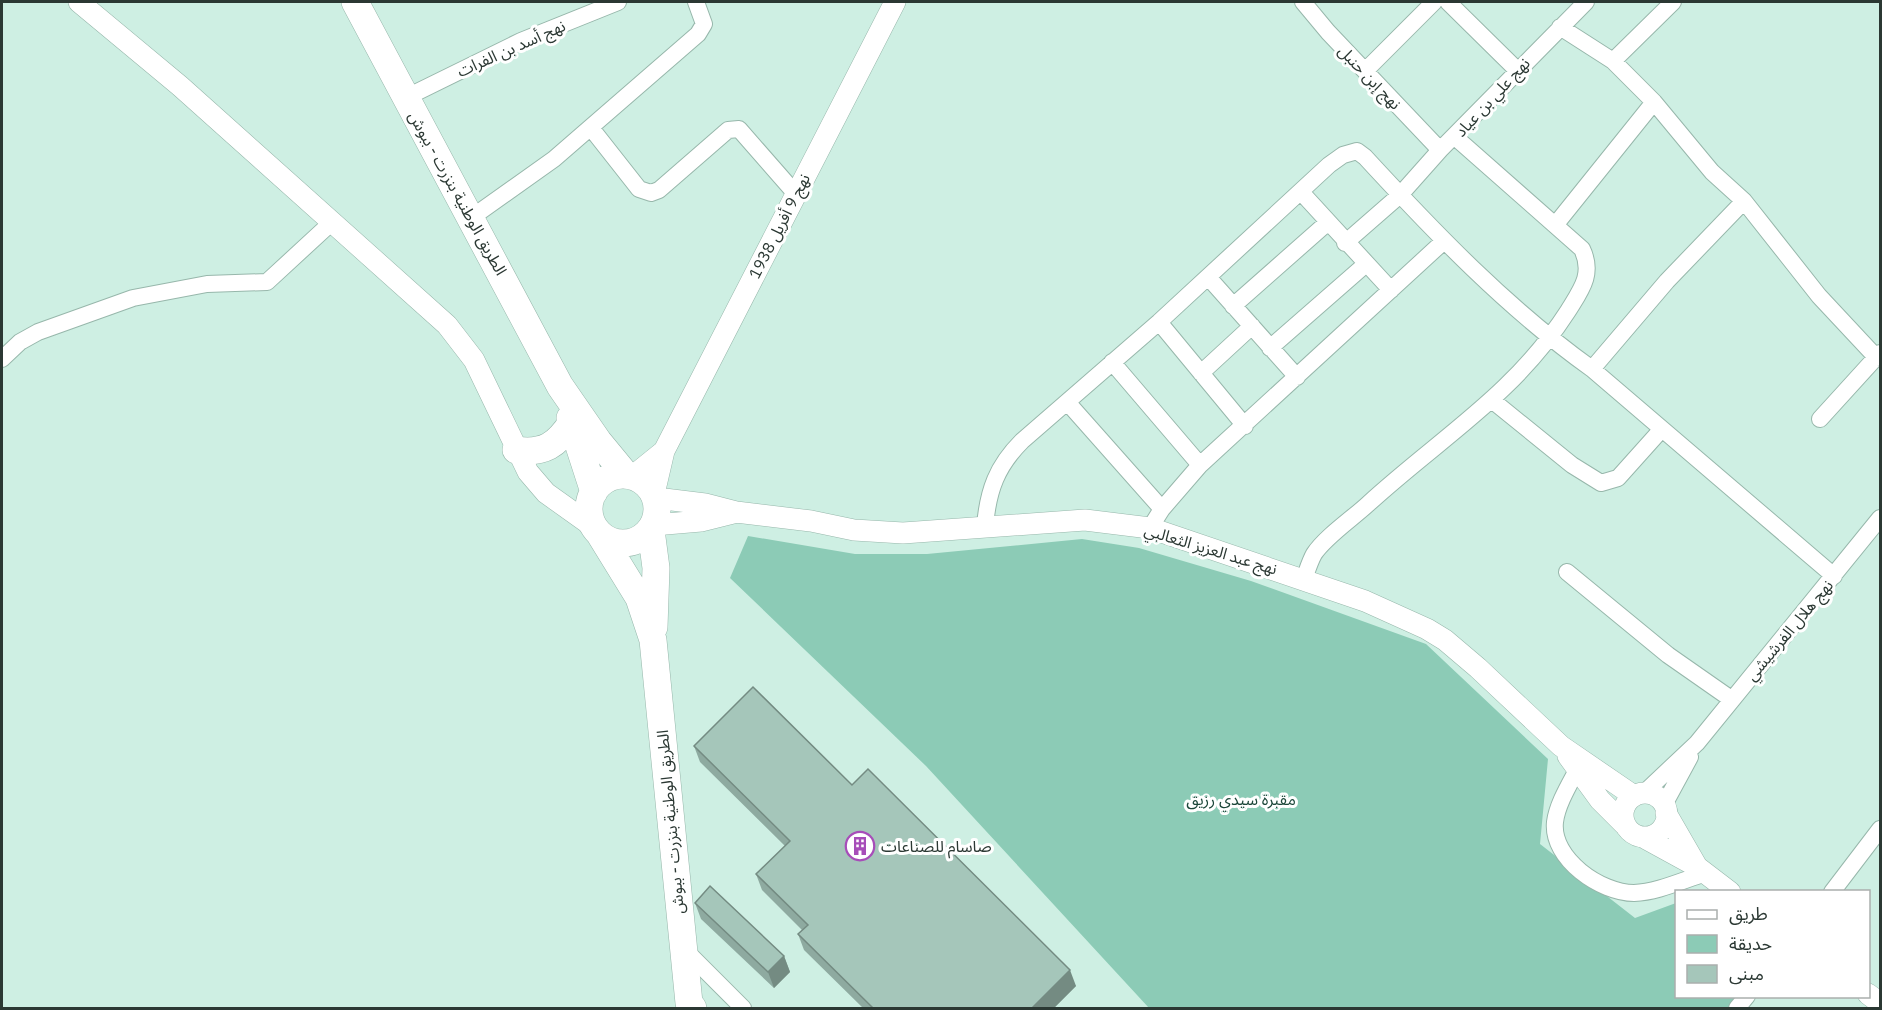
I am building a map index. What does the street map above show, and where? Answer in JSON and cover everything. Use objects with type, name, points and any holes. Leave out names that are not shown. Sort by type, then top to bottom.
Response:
[{"type":"main road","name":"الطريق الوطنية بنزرت - ببوش","points":[[355,2],[560,386],[598,441],[630,476]]},
{"type":"main road","name":"الطريق الوطنية بنزرت - ببوش","points":[[560,386],[593,495]]},
{"type":"main road","points":[[516,450],[537,451],[551,447],[562,437],[572,422]]},
{"type":"main road","points":[[630,476],[649,486],[655,496],[657,513],[653,527],[639,540],[625,543],[610,541],[597,530],[590,516],[593,495],[605,480],[630,476]]},
{"type":"main road","name":"الطريق الوطنية بنزرت - ببوش","points":[[653,527],[657,600],[653,640],[689,1007]]},
{"type":"main road","name":"الطريق الوطنية بنزرت - ببوش","points":[[597,530],[639,598],[653,640]]},
{"type":"street","points":[[79,2],[180,86],[331,223],[423,302],[462,342],[486,382],[528,472],[546,493],[597,530]]},
{"type":"street","name":"نهج أسد بن الفرات","points":[[405,98],[521,41],[618,2]]},
{"type":"street","points":[[471,218],[523,182],[591,129],[698,34],[704,24],[696,2]]},
{"type":"street","name":"نهج 9 أفريل 1938","points":[[664,451],[895,2]]},
{"type":"street","name":"نهج إبن حنبل","points":[[1303,2],[1328,32],[1440,150]]},
{"type":"street","points":[[1365,71],[1434,2]]},
{"type":"street","points":[[1448,2],[1517,70]]},
{"type":"street","name":"نهج علي بن عياد","points":[[1345,243],[1400,195],[1517,70],[1586,2]]},
{"type":"street","points":[[1613,61],[1673,2]]},
{"type":"street","points":[[1560,27],[1613,61],[1654,102],[1712,172],[1744,201],[1819,296],[1879,356],[1820,419]]},
{"type":"street","points":[[1556,224],[1654,102]]},
{"type":"street","points":[[591,129],[639,189],[651,193],[658,190],[728,130],[739,129],[795,194]]},
{"type":"street","points":[[1304,579],[1315,553],[1410,466],[1493,401],[1550,339],[1580,292],[1588,270],[1582,249],[1455,136]]},
{"type":"street","points":[[985,526],[990,490],[999,468],[1022,441],[1159,322],[1335,160],[1357,151],[1444,241],[1550,339],[1592,369],[1834,576]]},
{"type":"street","points":[[1301,192],[1345,243],[1391,290]]},
{"type":"street","points":[[1592,369],[1667,281],[1744,201]]},
{"type":"street","points":[[2,359],[20,342],[38,332],[133,298],[207,284],[267,282],[331,223]]},
{"type":"street","points":[[1233,306],[1327,223]]},
{"type":"street","points":[[1150,528],[1162,509],[1200,465],[1444,241]]},
{"type":"street","points":[[1270,348],[1366,264]]},
{"type":"street","points":[[1208,277],[1297,377]]},
{"type":"street","points":[[1159,322],[1245,426]]},
{"type":"street","points":[[1201,373],[1252,326]]},
{"type":"street","points":[[1112,362],[1200,465]]},
{"type":"street","points":[[1493,401],[1572,465],[1601,483],[1618,478],[1661,430]]},
{"type":"street","points":[[1068,403],[1162,509]]},
{"type":"street","points":[[630,476],[664,451]]},
{"type":"street","points":[[655,496],[664,451]]},
{"type":"street","points":[[546,493],[577,500],[593,495]]},
{"type":"street","name":"نهج عبد العزيز الثعالبي","points":[[655,496],[705,504],[736,512],[903,533],[1085,520],[1150,528],[1365,601],[1445,640],[1561,746],[1639,795]]},
{"type":"street","points":[[653,527],[701,521],[736,512]]},
{"type":"street","name":"نهج هلال الفرشيشي","points":[[1639,795],[1697,743],[1881,518]]},
{"type":"street","points":[[1567,572],[1668,655],[1731,699]]},
{"type":"street","name":"نهج هلال الفرشيشي","points":[[1665,809],[1697,743]]},
{"type":"street","name":"نهج عبد العزيز الثعالبي","points":[[1561,746],[1600,800],[1624,824]]},
{"type":"street","points":[[1577,770],[1555,824],[1560,846],[1575,866],[1614,889],[1634,893],[1649,891],[1701,869]]},
{"type":"street","points":[[1701,869],[1659,799],[1639,795],[1625,808],[1624,824],[1632,834],[1643,837],[1701,869],[1729,890]]},
{"type":"street","points":[[1643,837],[1661,830],[1665,809]]},
{"type":"street","points":[[1833,890],[1881,829]]},
{"type":"street","points":[[682,947],[743,1008]]},
{"type":"green space","name":"مقبرة سيدي رزيق","points":[[748,536],[855,554],[927,554],[1082,539],[1139,548],[1251,581],[1426,644],[1548,759],[1540,844],[1635,918],[1675,903],[1675,998],[1737,998],[1729,1008],[1149,1008],[926,766],[730,578]]},
{"type":"building","name":"صاسام للصناعات","points":[[753,687],[852,785],[868,769],[1070,970],[1032,1008],[873,1008],[798,934],[808,925],[756,874],[790,841],[694,746]]},
{"type":"building","points":[[710,886],[784,956],[768,972],[695,903]]},
{"type":"place","name":"صاسام للصناعات","points":[[860,846]]}]
